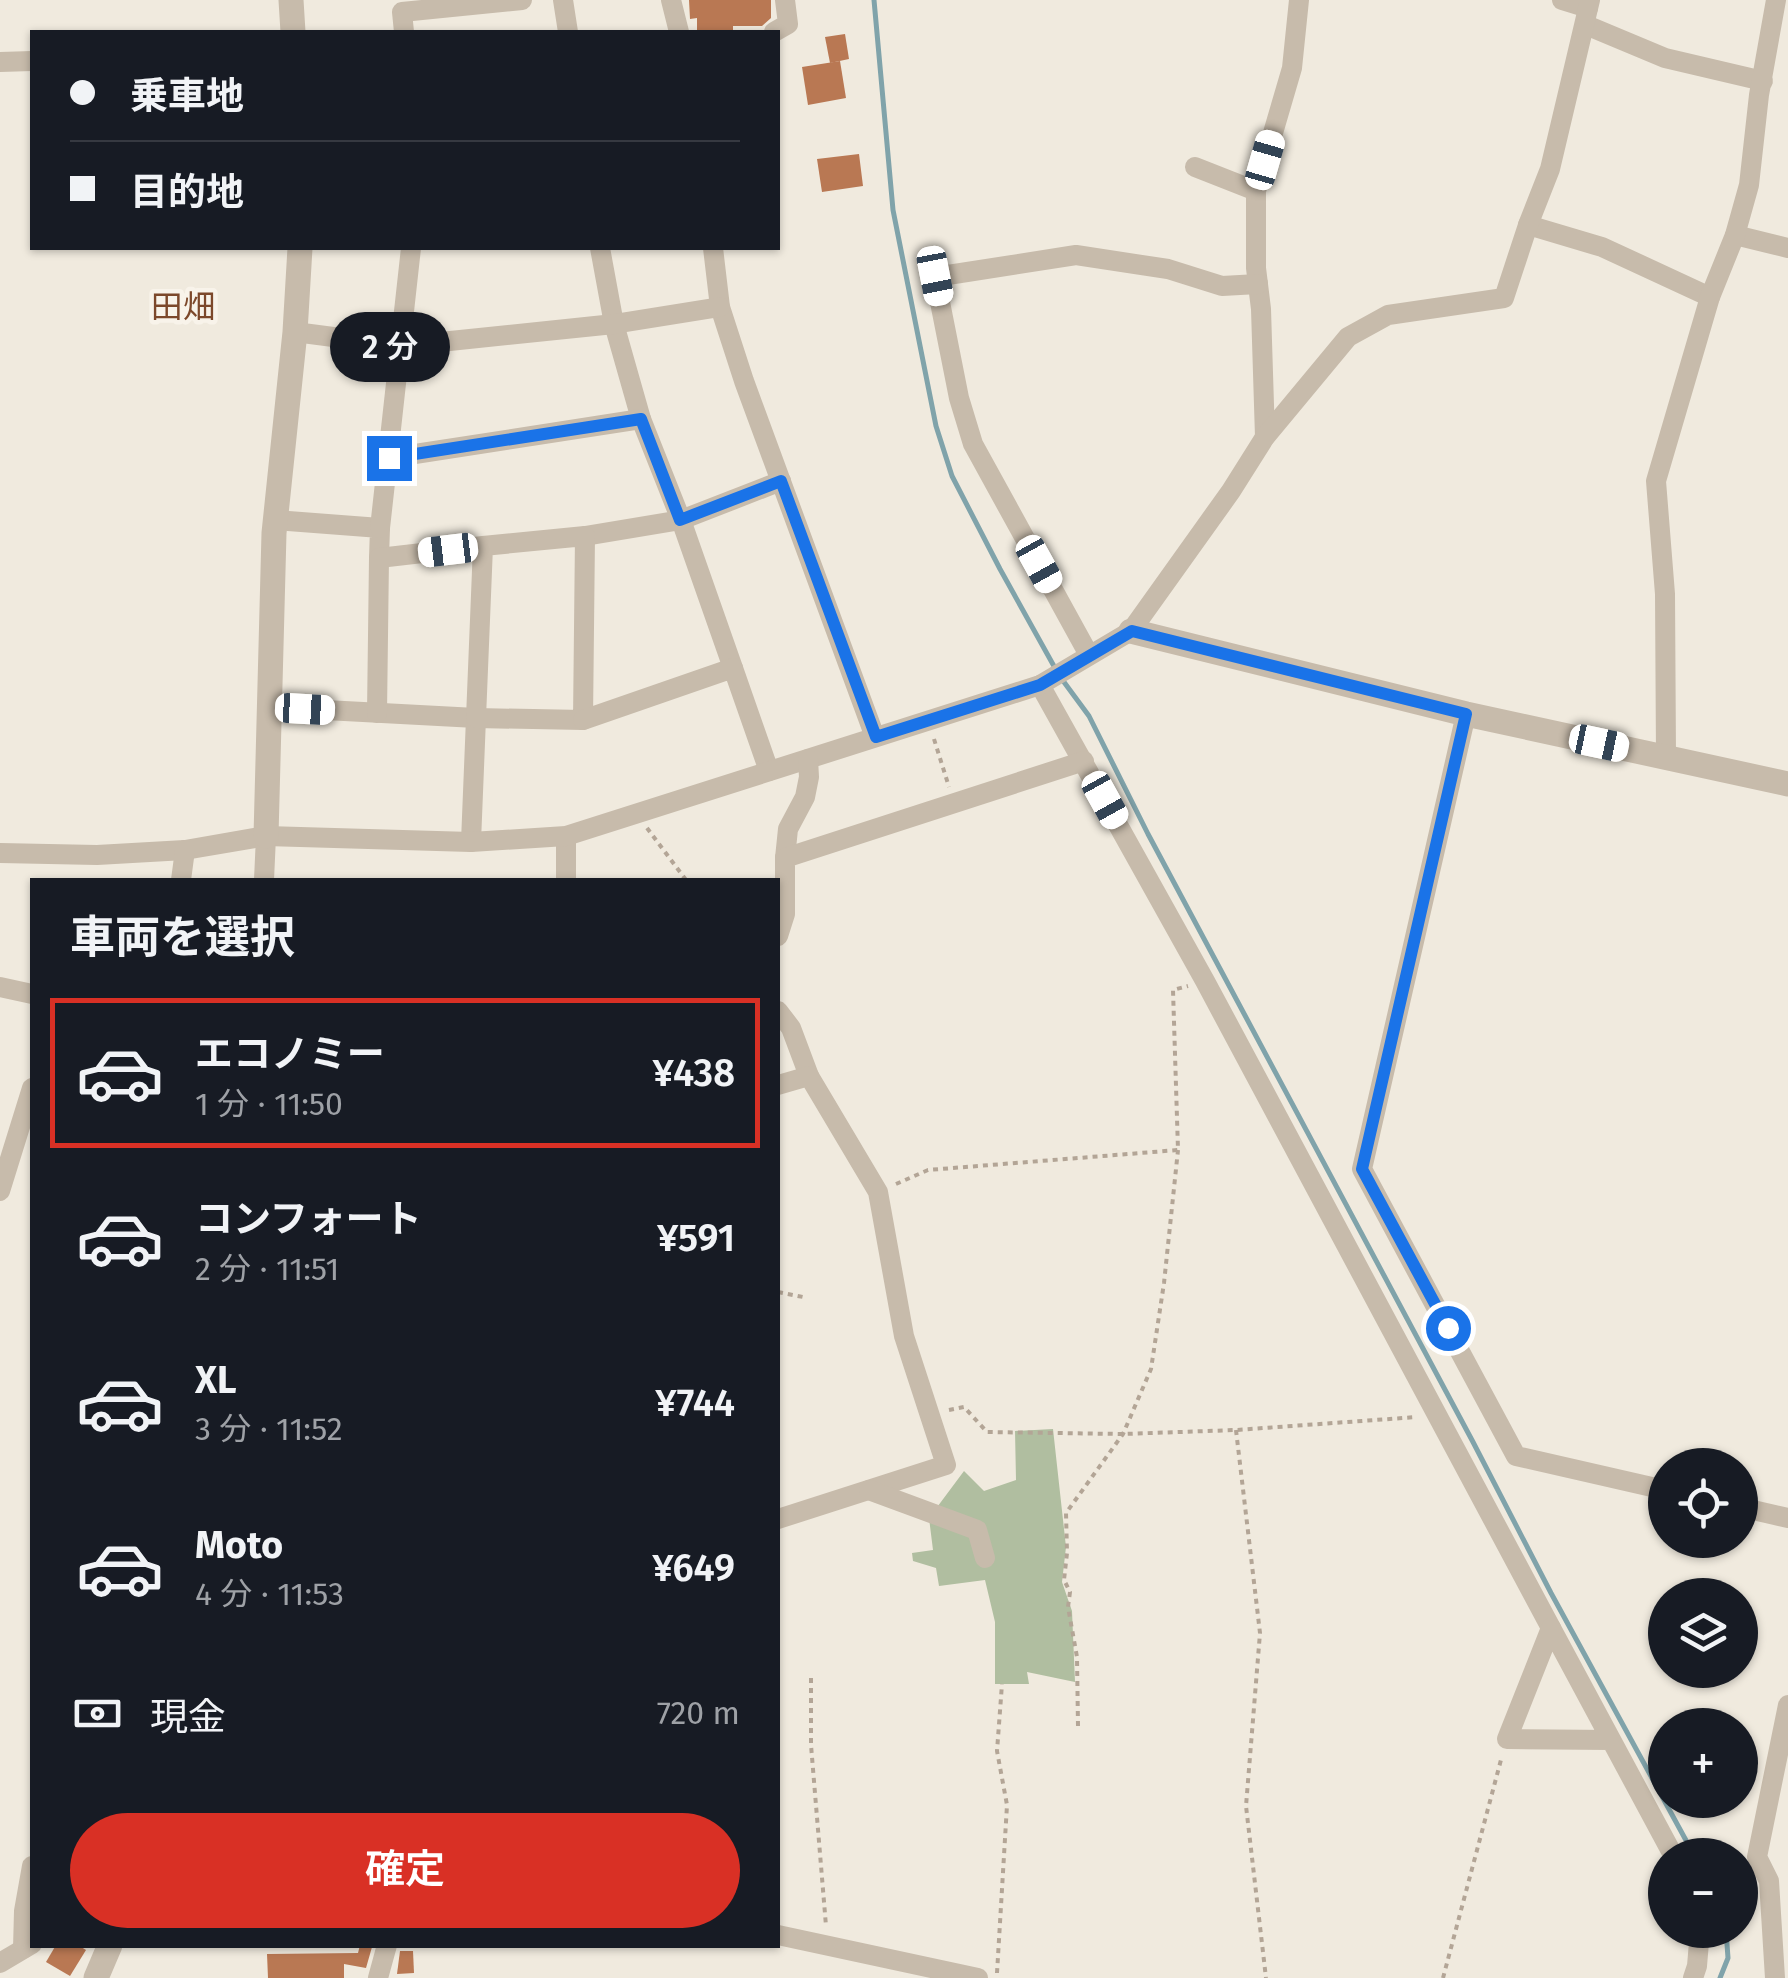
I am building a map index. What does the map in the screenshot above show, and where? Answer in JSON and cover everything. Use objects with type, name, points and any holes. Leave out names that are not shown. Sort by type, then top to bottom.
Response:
[{"type":"street","points":[[291,0],[293,30]]},
{"type":"street","points":[[402,15],[522,0]]},
{"type":"street","points":[[563,0],[568,30]]},
{"type":"street","points":[[671,0],[678,30]]},
{"type":"street","points":[[778,30],[788,24],[786,0]]},
{"type":"street","points":[[1265,437],[1256,191],[1292,68],[1299,0]]},
{"type":"street","points":[[1562,0],[1588,11],[1665,58],[1763,82]]},
{"type":"street","points":[[1666,757],[1665,594],[1656,481],[1710,297],[1736,236],[1749,184],[1776,0]]},
{"type":"street","points":[[0,853],[97,855],[185,850],[266,836],[471,842],[566,836],[1040,685],[1132,631],[1265,437],[1348,337],[1388,315],[1504,298],[1550,169],[1588,11]]},
{"type":"street","points":[[0,62],[30,61]]},
{"type":"street","points":[[1195,167],[1256,191]]},
{"type":"street","points":[[1528,224],[1602,246],[1710,297]]},
{"type":"street","points":[[1736,236],[1788,248]]},
{"type":"street","points":[[264,878],[275,520],[296,332],[300,250]]},
{"type":"street","points":[[377,713],[380,528],[411,250]]},
{"type":"street","points":[[600,250],[614,324],[641,419],[768,771]]},
{"type":"street","points":[[713,250],[720,307],[876,737]]},
{"type":"street","points":[[1089,655],[973,444],[959,398],[935,276],[1076,255],[1168,269],[1222,286],[1258,284]]},
{"type":"street","points":[[296,332],[402,346],[614,324],[720,307]]},
{"type":"street","points":[[389,458],[641,419]]},
{"type":"street","points":[[380,558],[585,536],[680,520],[781,481]]},
{"type":"street","points":[[275,520],[380,528]]},
{"type":"street","points":[[583,720],[585,536]]},
{"type":"street","points":[[471,842],[483,546]]},
{"type":"street","points":[[1132,631],[1466,714],[1788,784]]},
{"type":"street","points":[[269,708],[583,720],[734,668]]},
{"type":"street","points":[[1040,685],[1205,981],[1663,1838]]},
{"type":"street","points":[[1466,714],[1362,1169],[1516,1456],[1648,1486]]},
{"type":"street","points":[[780,930],[785,914],[788,828],[805,797],[808,759]]},
{"type":"street","points":[[785,858],[1084,762]]},
{"type":"street","points":[[566,836],[566,878]]},
{"type":"street","points":[[181,878],[185,850]]},
{"type":"street","points":[[0,987],[30,994]]},
{"type":"street","points":[[780,1014],[791,1028],[809,1076],[878,1192],[904,1336],[946,1465],[780,1518]]},
{"type":"street","points":[[780,1084],[809,1076]]},
{"type":"street","points":[[0,1191],[30,1094]]},
{"type":"street","points":[[868,1490],[978,1530],[985,1558]]},
{"type":"street","points":[[1758,1512],[1788,1518]]},
{"type":"street","points":[[1552,1628],[1506,1739],[1611,1740]]},
{"type":"street","points":[[1775,1978],[1769,1880],[1756,1857],[1788,1706]]},
{"type":"street","points":[[0,1963],[28,1946],[24,1911],[30,1877]]},
{"type":"street","points":[[780,1935],[978,1978]]},
{"type":"street","points":[[96,1978],[109,1948]]},
{"type":"street","points":[[378,1978],[386,1948]]},
{"type":"street","points":[[1693,1978],[1698,1948]]},
{"type":"path","points":[[928,720],[954,803]]},
{"type":"path","points":[[636,812],[685,878]]},
{"type":"path","points":[[1078,1726],[1078,1657],[1068,1607],[1070,1592],[1064,1580],[1066,1513],[1123,1434],[1152,1369],[1178,1150],[1173,990],[1205,981]]},
{"type":"path","points":[[878,1192],[928,1170],[1178,1150]]},
{"type":"path","points":[[780,1292],[803,1297]]},
{"type":"path","points":[[929,1413],[964,1407],[987,1432],[1123,1434],[1437,1415]]},
{"type":"path","points":[[1236,1430],[1260,1633],[1246,1806],[1266,1978]]},
{"type":"path","points":[[811,1678],[811,1745],[828,1946]]},
{"type":"path","points":[[996,1978],[1007,1805],[996,1751],[1002,1684]]},
{"type":"path","points":[[1443,1978],[1506,1739]]},
{"type":"green space","points":[[1053,1429],[1066,1547],[1062,1582],[1072,1611],[1075,1682],[1027,1672],[1029,1684],[995,1684],[995,1622],[985,1580],[939,1586],[936,1568],[913,1561],[912,1553],[933,1550],[929,1518],[964,1471],[984,1491],[1016,1480],[1015,1431]]},
{"type":"building","points":[[689,0],[771,0],[771,18],[762,26],[697,30],[697,18],[690,19]]},
{"type":"building","points":[[845,34],[849,59],[830,63],[825,37]]},
{"type":"building","points":[[840,61],[846,98],[808,105],[802,67]]},
{"type":"building","points":[[859,154],[863,186],[822,192],[817,159]]},
{"type":"building","points":[[54,1948],[86,1950],[70,1976],[46,1962]]},
{"type":"building","points":[[359,1948],[372,1948],[366,1968],[344,1964],[344,1978],[268,1978],[267,1954],[358,1953]]},
{"type":"building","points":[[400,1951],[413,1951],[414,1973],[397,1974]]},
{"type":"waterway","points":[[874,0],[893,210],[936,426],[952,476],[1055,668]]},
{"type":"waterway","points":[[1061,678],[1089,716],[1148,834],[1685,1838]]},
{"type":"waterway","points":[[1720,1978],[1728,1958],[1727,1948]]},
{"type":"district","name":"田畑","points":[[183,307]]},
{"type":"route","points":[[389,458],[641,419],[680,520],[781,481],[876,737],[1040,685],[1132,631],[1466,714],[1362,1169],[1448,1328]]}]
